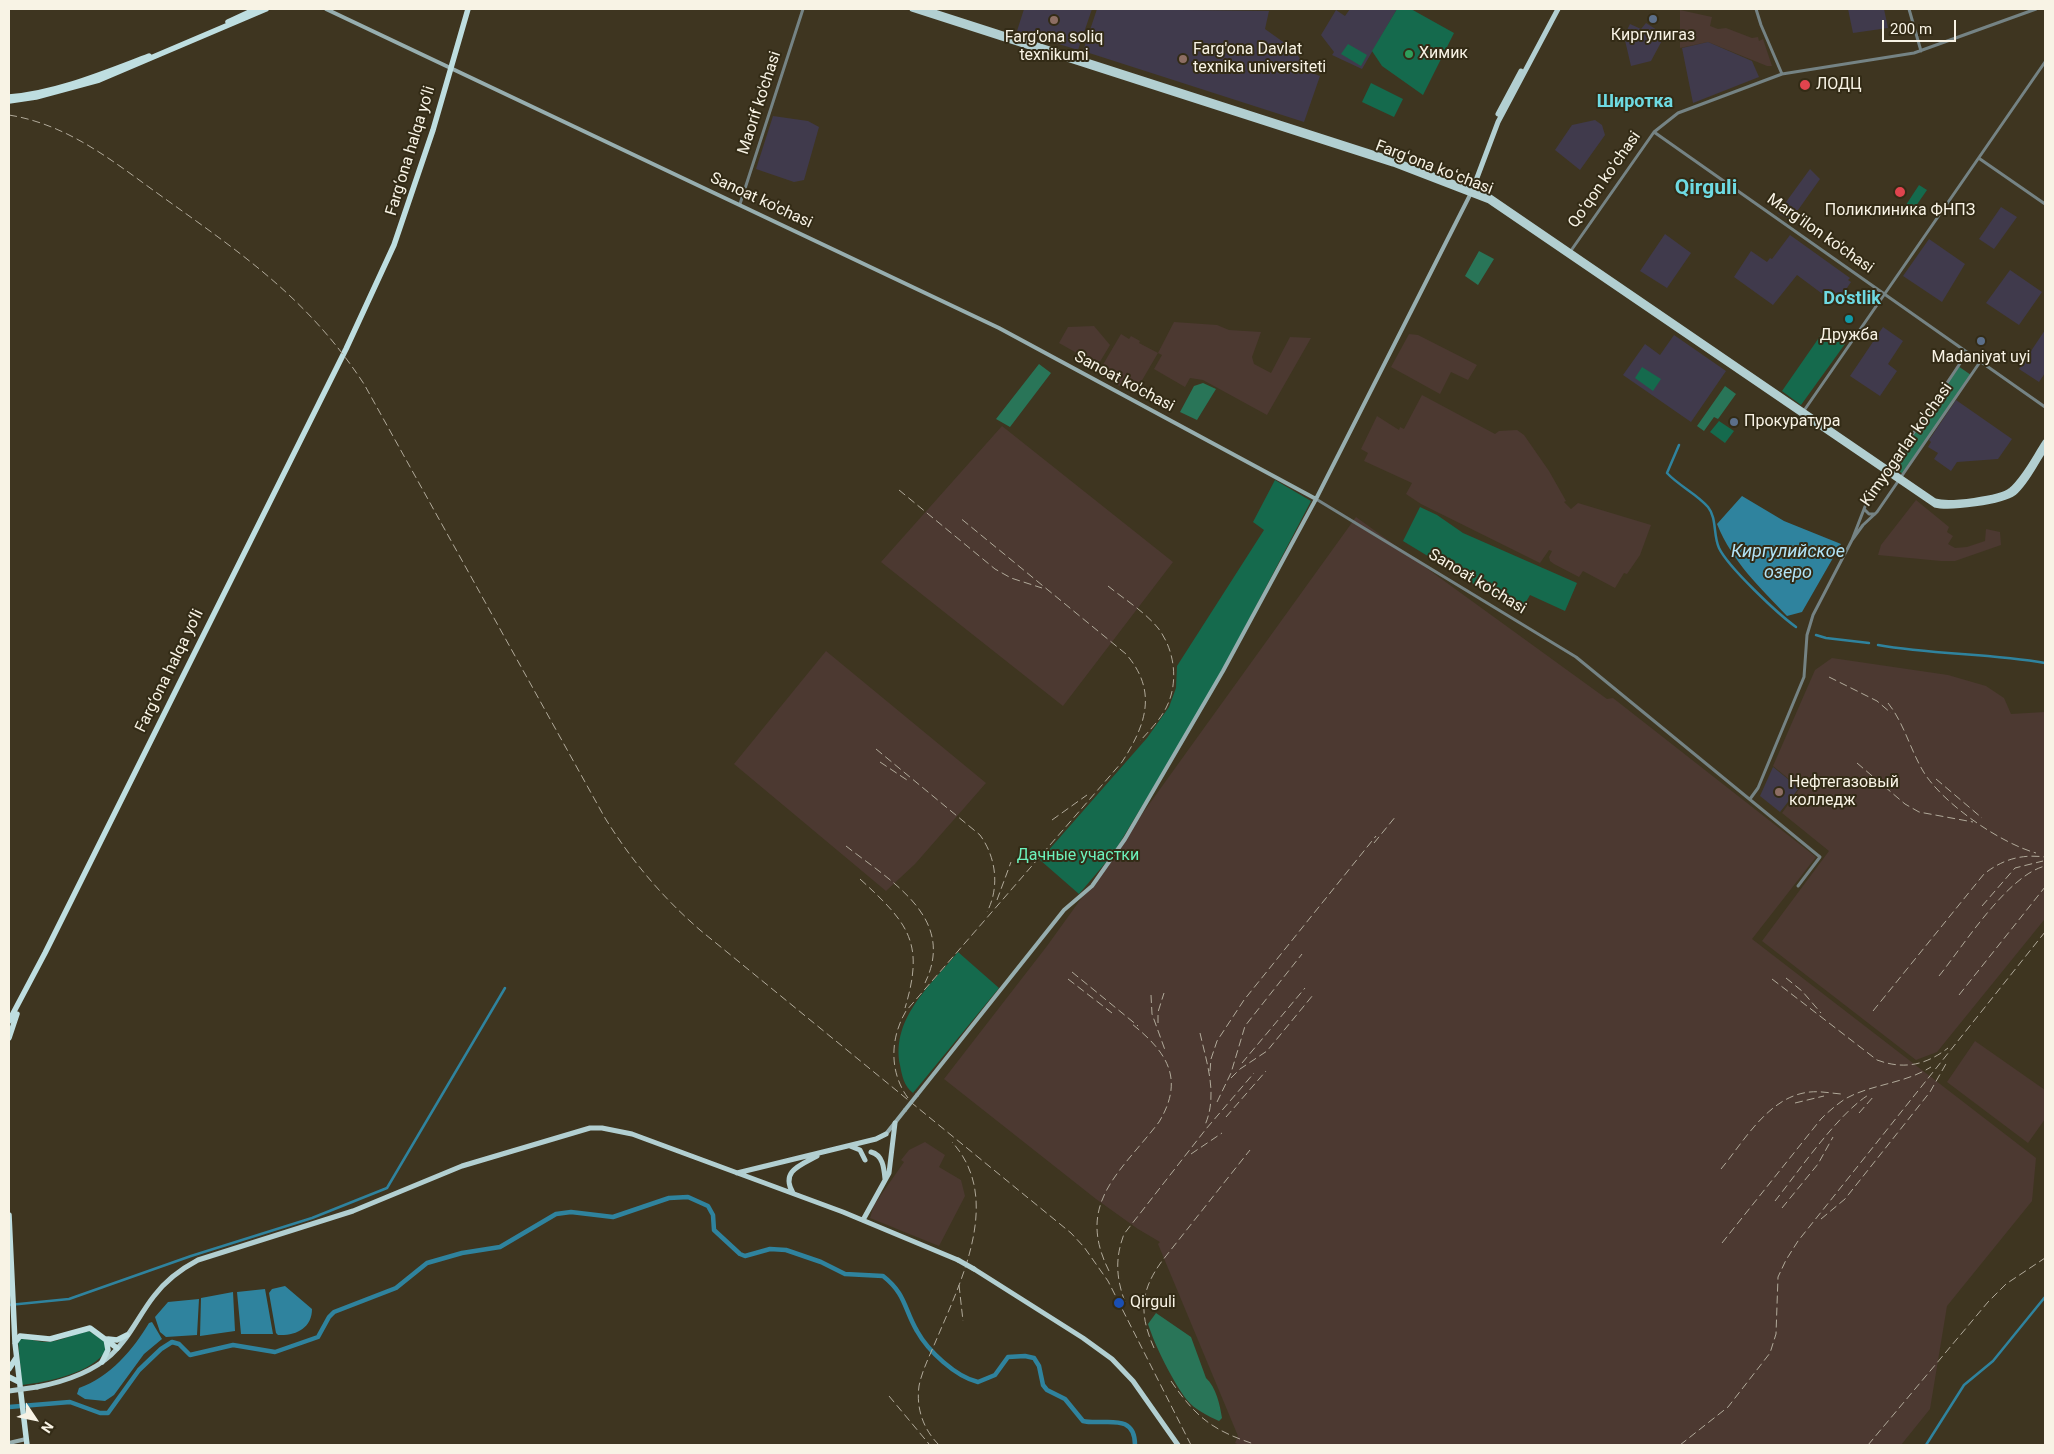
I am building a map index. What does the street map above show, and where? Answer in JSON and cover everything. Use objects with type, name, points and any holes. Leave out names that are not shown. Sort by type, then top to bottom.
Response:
[{"type":"highway","points":[[9,101],[36,97],[98,78],[256,9]]},
{"type":"highway","points":[[9,97],[37,93],[98,78],[266,9]]},
{"type":"highway","name":"Farg‘ona halqa yo‘li","points":[[9,1021],[35,973],[370,297],[406,215],[468,9]]},
{"type":"highway","name":"Farg‘ona halqa yo‘li","points":[[9,1038],[35,973]]},
{"type":"highway","points":[[9,1214],[14,1343],[26,1442]]},
{"type":"highway","points":[[13,1320],[28,1336]]},
{"type":"highway","points":[[14,1343],[20,1336],[54,1338],[89,1328],[106,1338],[117,1348]]},
{"type":"highway","points":[[106,1338],[117,1340],[127,1335]]},
{"type":"highway","points":[[102,1362],[108,1350],[106,1338]]},
{"type":"highway","points":[[9,1369],[16,1356]]},
{"type":"highway","points":[[9,1378],[19,1382]]},
{"type":"main road","name":"Sanoat ko'chasi","points":[[326,9],[999,328],[1316,499]]},
{"type":"main road","name":"Fargʻona koʻchasi","points":[[912,9],[1062,55]]},
{"type":"main road","name":"Fargʻona koʻchasi","points":[[925,9],[1278,125],[1394,160],[1498,201],[1569,253],[1899,479]]},
{"type":"main road","points":[[737,1173],[850,1146],[876,1139],[886,1134],[1064,910],[1092,886],[1125,839],[1223,671],[1316,499],[1400,329],[1467,200],[1496,120],[1556,9]]},
{"type":"main road","points":[[1471,189],[1498,122],[1556,9]]},
{"type":"main road","points":[[1899,479],[1940,502],[1958,502],[2007,493],[2020,480],[2045,442]]},
{"type":"main road","points":[[1899,479],[1940,506],[1989,500],[2013,493],[2045,449]]},
{"type":"main road","points":[[863,1220],[886,1182],[892,1156],[895,1123]]},
{"type":"main road","points":[[9,1391],[38,1387],[71,1378],[102,1362],[117,1348],[162,1286],[177,1273],[198,1260],[353,1211],[462,1166],[590,1128],[602,1128],[632,1134],[843,1212],[958,1260],[1083,1338],[1112,1360],[1133,1381],[1178,1445]]},
{"type":"main road","points":[[850,1146],[860,1150],[864,1160]]},
{"type":"main road","points":[[793,1194],[788,1182],[791,1172],[825,1152]]},
{"type":"main road","points":[[872,1152],[879,1155],[882,1160],[886,1182]]},
{"type":"main road","points":[[9,1443],[26,1442]]},
{"type":"street","name":"Maorif ko'chasi","points":[[740,204],[803,9]]},
{"type":"street","points":[[1756,9],[1782,74]]},
{"type":"street","points":[[1909,9],[1921,50]]},
{"type":"street","name":"Qoʻqon koʻchasi","points":[[1569,253],[1654,132],[1666,121],[1689,108],[1782,74],[1900,56],[2036,9]]},
{"type":"street","points":[[1803,413],[1980,159],[2045,62]]},
{"type":"street","name":"Marg'ilon ko'chasi","points":[[1654,132],[2045,407]]},
{"type":"street","points":[[1980,159],[2045,204]]},
{"type":"street","name":"Kimyogarlar ko'chasi","points":[[1750,799],[1762,780],[1804,677],[1807,635],[1813,615],[1852,540],[1864,508],[1967,353]]},
{"type":"street","name":"Kimyogarlar ko'chasi","points":[[1852,540],[1863,525],[1875,514],[1980,362]]},
{"type":"street","name":"Sanoat ko'chasi","points":[[1316,499],[1576,657],[1820,857],[1798,886]]},
{"type":"street","points":[[1864,508],[1869,514],[1875,514]]},
{"type":"shaded area","name":"Farg'ona soliq texnikumi","points":[[1024,9],[1092,9],[1078,50],[1017,31]]},
{"type":"shaded area","name":"Farg'ona Davlat texnika universiteti","points":[[1097,9],[1269,11],[1265,29],[1293,49],[1310,72],[1320,76],[1304,122],[1083,51]]},
{"type":"shaded area","points":[[1350,9],[1397,9],[1362,69],[1332,55],[1334,52],[1321,35],[1336,10],[1345,16]]},
{"type":"shaded area","points":[[1848,9],[1884,9],[1888,28],[1853,33]]},
{"type":"shaded area","points":[[1680,10],[1712,17],[1710,26],[1718,29],[1726,28],[1752,38],[1758,37],[1759,41],[1763,39],[1772,66],[1767,66],[1708,42],[1680,48]]},
{"type":"shaded area","points":[[1646,23],[1665,35],[1651,61],[1631,66],[1624,36],[1630,24],[1641,29]]},
{"type":"shaded area","points":[[1708,42],[1752,61],[1759,77],[1693,103],[1682,48]]},
{"type":"shaded area","points":[[773,116],[808,121],[819,127],[804,180],[794,182],[756,169]]},
{"type":"shaded area","points":[[1595,120],[1602,125],[1605,135],[1580,170],[1555,150],[1572,125]]},
{"type":"shaded area","points":[[1810,169],[1820,179],[1791,220],[1778,213]]},
{"type":"shaded area","points":[[2001,207],[2017,217],[1994,249],[1979,239]]},
{"type":"shaded area","points":[[1665,234],[1691,253],[1667,288],[1640,271]]},
{"type":"shaded area","points":[[1790,235],[1850,278],[1848,280],[1851,282],[1836,304],[1797,275],[1773,305],[1734,277],[1751,251],[1767,262],[1770,258],[1772,259]]},
{"type":"shaded area","points":[[1929,239],[1965,264],[1942,302],[1903,276]]},
{"type":"shaded area","points":[[2010,270],[2042,292],[2019,325],[1986,303]]},
{"type":"shaded area","points":[[1174,322],[1217,325],[1229,330],[1261,332],[1252,357],[1254,364],[1271,373],[1290,337],[1311,338],[1267,415],[1203,380],[1190,378],[1185,387],[1154,369],[1162,355],[1158,353]]},
{"type":"shaded area","points":[[1094,326],[1110,345],[1098,365],[1059,343],[1068,327]]},
{"type":"shaded area","points":[[1883,327],[1903,341],[1888,364],[1897,371],[1880,396],[1850,376]]},
{"type":"shaded area","points":[[2045,330],[2045,373],[2039,382],[2019,369]]},
{"type":"shaded area","points":[[1121,334],[1129,339],[1131,336],[1140,341],[1139,343],[1158,353],[1134,394],[1101,376],[1101,368]]},
{"type":"shaded area","points":[[1409,334],[1418,335],[1477,365],[1468,380],[1451,372],[1440,394],[1391,367]]},
{"type":"shaded area","points":[[1674,335],[1726,371],[1691,422],[1623,375],[1645,344],[1660,355]]},
{"type":"shaded area","points":[[1422,395],[1495,434],[1499,431],[1517,430],[1524,435],[1549,471],[1566,501],[1564,502],[1571,509],[1578,503],[1651,525],[1640,555],[1627,574],[1624,573],[1615,588],[1583,571],[1579,577],[1554,564],[1550,561],[1549,557],[1552,551],[1549,550],[1540,563],[1421,504],[1406,494],[1412,483],[1364,461],[1368,453],[1361,449],[1377,416],[1399,430],[1400,427],[1404,429]]},
{"type":"shaded area","points":[[1956,400],[2012,439],[1998,459],[1957,462],[1951,471],[1934,459],[1938,453],[1928,447],[1931,442],[1929,440]]},
{"type":"shaded area","points":[[1002,426],[1173,562],[1063,706],[881,562]]},
{"type":"shaded area","points":[[1916,500],[1949,527],[1947,532],[1953,536],[1948,544],[1955,548],[1967,547],[1985,541],[1986,529],[2000,532],[2001,545],[1955,561],[1878,555],[1881,545]]},
{"type":"shaded area","points":[[1356,517],[1607,699],[1613,698],[1816,857],[1752,939],[2036,1158],[2032,1201],[1947,1306],[1930,1409],[1901,1445],[1239,1445],[1235,1443],[1238,1436],[1158,1244],[1160,1242],[1096,1199],[944,1079],[1047,946]]},
{"type":"shaded area","points":[[826,651],[986,783],[915,864],[886,891],[734,764]]},
{"type":"shaded area","points":[[1832,658],[1948,675],[1986,686],[2004,698],[2011,714],[2045,712],[2044,920],[1937,1052],[1916,1060],[1762,941],[1829,851],[1782,813],[1800,788],[1773,766],[1815,670]]},
{"type":"shaded area","name":"Нефтегазовый колледж","points":[[1773,767],[1799,788],[1780,812],[1760,796]]},
{"type":"shaded area","points":[[1975,1041],[2045,1090],[2045,1119],[2028,1143],[1947,1082]]},
{"type":"shaded area","points":[[925,1142],[945,1155],[939,1167],[961,1180],[965,1196],[939,1246],[870,1218],[874,1205],[904,1162],[901,1160],[909,1150]]},
{"type":"green space","name":"Химик","points":[[1397,9],[1411,9],[1454,33],[1423,95],[1382,66],[1372,51]]},
{"type":"green space","points":[[1348,44],[1367,55],[1361,66],[1341,54]]},
{"type":"green space","points":[[1371,83],[1403,99],[1394,117],[1362,102]]},
{"type":"green space","points":[[1919,185],[1927,190],[1909,216],[1902,211]]},
{"type":"green space","points":[[1479,251],[1494,259],[1478,285],[1465,276]]},
{"type":"green space","points":[[1825,329],[1845,344],[1801,405],[1782,391]]},
{"type":"green space","points":[[1039,364],[1051,373],[1010,427],[996,419]]},
{"type":"green space","points":[[1958,366],[1971,375],[1903,474],[1891,465]]},
{"type":"green space","points":[[1642,367],[1661,379],[1653,391],[1635,378]]},
{"type":"green space","points":[[1203,383],[1216,389],[1197,420],[1180,412],[1194,386]]},
{"type":"green space","points":[[1725,386],[1736,394],[1718,419],[1714,417],[1704,431],[1697,426]]},
{"type":"green space","points":[[1719,421],[1734,431],[1725,443],[1710,432]]},
{"type":"green space","name":"Дачные участки","points":[[1275,480],[1311,501],[1210,694],[1113,854],[1079,894],[1040,860],[1147,738],[1169,707],[1176,688],[1177,666],[1264,530],[1253,522]]},
{"type":"green space","points":[[1420,507],[1437,515],[1463,533],[1577,583],[1565,611],[1530,595],[1520,612],[1403,541]]},
{"type":"green space","points":[[958,952],[999,988],[913,1093],[905,1084],[900,1065],[899,1048],[901,1032],[915,1003]]},
{"type":"green space","points":[[1156,1313],[1191,1337],[1206,1378],[1217,1396],[1222,1418],[1219,1421],[1193,1406],[1170,1374],[1148,1324]]},
{"type":"green space","points":[[89,1331],[104,1341],[106,1350],[100,1358],[91,1365],[68,1375],[22,1385],[18,1340],[52,1342]]},
{"type":"water","name":"Киргулийское озеро","points":[[1742,496],[1784,521],[1841,544],[1802,612],[1787,616],[1757,584],[1723,538],[1717,524]]},
{"type":"water","points":[[285,1286],[312,1309],[311,1316],[302,1330],[291,1334],[278,1335],[276,1333],[269,1293],[272,1289]]},
{"type":"water","points":[[265,1289],[273,1334],[241,1334],[237,1292]]},
{"type":"water","points":[[233,1292],[235,1331],[200,1336],[201,1298]]},
{"type":"water","points":[[199,1299],[197,1335],[166,1337],[160,1332],[155,1317],[168,1302]]},
{"type":"water","points":[[152,1322],[162,1339],[144,1354],[114,1395],[105,1401],[85,1399],[77,1394],[79,1388],[101,1377],[120,1362],[136,1343],[149,1323]]},
{"type":"waterway","points":[[1679,445],[1667,473],[1699,498],[1711,511],[1719,548],[1732,567],[1766,601],[1796,627]]},
{"type":"waterway","points":[[1816,635],[1869,643]]},
{"type":"waterway","points":[[1878,645],[1920,651],[2004,657],[2045,663]]},
{"type":"waterway","points":[[9,1305],[69,1299],[191,1256],[312,1218],[387,1188],[505,988]]},
{"type":"waterway","points":[[9,1407],[70,1402],[100,1413],[108,1413],[139,1370],[161,1349],[172,1342],[179,1344],[190,1355],[233,1345],[275,1352],[318,1337],[329,1317],[334,1312],[396,1288],[427,1263],[462,1253],[500,1247],[556,1214],[571,1212],[613,1217],[669,1198],[688,1197],[708,1206],[713,1215],[714,1230],[740,1254],[745,1256],[770,1249],[786,1250],[821,1262],[845,1274],[883,1276],[896,1289],[917,1331],[928,1347],[943,1362],[961,1375],[978,1382],[995,1375],[1008,1357],[1025,1356],[1034,1358],[1039,1366],[1043,1385],[1047,1390],[1065,1399],[1083,1421],[1124,1424],[1134,1434],[1135,1445]]},
{"type":"waterway","points":[[1926,1445],[1964,1385],[1993,1361],[2045,1297]]},
{"type":"railway","points":[[9,115],[52,127],[72,136],[110,159],[248,260],[321,327],[364,384],[605,818],[625,849],[660,891],[700,930],[1071,1233],[1084,1247],[1108,1281],[1191,1445]]},
{"type":"railway","points":[[899,490],[995,569],[1011,578],[1042,588]]},
{"type":"railway","points":[[908,1098],[897,1077],[894,1055],[897,1032],[906,1011],[1122,762],[1137,735],[1145,708],[1142,681],[1126,654],[959,517]]},
{"type":"railway","points":[[1108,586],[1153,622],[1164,637],[1171,656],[1174,678],[1170,698],[1161,717],[1140,741]]},
{"type":"railway","points":[[1829,677],[1877,701],[1891,713]]},
{"type":"railway","points":[[1888,703],[1894,711],[1923,771],[1944,796],[1989,831],[2036,853]]},
{"type":"railway","points":[[876,749],[980,835],[993,862],[995,882],[994,893],[987,912]]},
{"type":"railway","points":[[880,762],[907,780]]},
{"type":"railway","points":[[1857,763],[1905,804],[1919,812],[1973,822]]},
{"type":"railway","points":[[1936,779],[1982,818]]},
{"type":"railway","points":[[1052,820],[1087,795]]},
{"type":"railway","points":[[1374,843],[1396,816]]},
{"type":"railway","points":[[1210,1071],[1211,1059],[1217,1041],[1244,1000],[1376,836]]},
{"type":"railway","points":[[846,846],[899,887],[926,920],[932,939],[933,960],[925,983]]},
{"type":"railway","points":[[1873,1011],[1984,874],[1998,865],[2013,859],[2028,856],[2045,857]]},
{"type":"railway","points":[[1982,906],[2015,868],[2043,861]]},
{"type":"railway","points":[[997,900],[1011,862]]},
{"type":"railway","points":[[1939,976],[2001,897],[2031,872],[2045,866]]},
{"type":"railway","points":[[860,879],[890,908],[908,935],[912,950],[913,966],[911,985],[905,1008]]},
{"type":"railway","points":[[1959,995],[2045,887]]},
{"type":"railway","points":[[1680,1445],[1728,1407],[1770,1353],[1776,1334],[1778,1277],[1798,1241],[2045,932]]},
{"type":"railway","points":[[1217,1102],[1231,1073],[1245,1026],[1302,954]]},
{"type":"railway","points":[[1072,972],[1138,1026]]},
{"type":"railway","points":[[1786,978],[1802,991],[1821,1013]]},
{"type":"railway","points":[[1068,979],[1112,1013]]},
{"type":"railway","points":[[1772,979],[1877,1060],[1896,1065],[1914,1064],[1923,1062],[1948,1048]]},
{"type":"railway","points":[[1242,1063],[1305,988]]},
{"type":"railway","points":[[1158,1023],[1158,1012],[1164,993]]},
{"type":"railway","points":[[1151,995],[1152,1014],[1165,1050]]},
{"type":"railway","points":[[1231,1078],[1240,1069],[1267,1051],[1313,995]]},
{"type":"railway","points":[[1109,1271],[1100,1247],[1097,1226],[1100,1207],[1107,1190],[1117,1174],[1159,1122],[1167,1107],[1171,1092],[1171,1079],[1163,1056],[1155,1045],[1132,1024]]},
{"type":"railway","points":[[1200,1033],[1211,1091],[1209,1114],[1205,1125]]},
{"type":"railway","points":[[1821,1219],[1845,1199],[1930,1092],[1947,1062]]},
{"type":"railway","points":[[1722,1243],[1821,1119],[1832,1109],[1855,1094],[1910,1077],[1931,1067]]},
{"type":"railway","points":[[1226,1117],[1266,1071]]},
{"type":"railway","points":[[1125,1302],[1118,1276],[1119,1251],[1124,1234],[1206,1129],[1254,1073]]},
{"type":"railway","points":[[1721,1169],[1759,1121],[1782,1102],[1795,1095],[1810,1092],[1841,1094]]},
{"type":"railway","points":[[1775,1201],[1845,1114],[1870,1094]]},
{"type":"railway","points":[[1795,1103],[1824,1096]]},
{"type":"railway","points":[[1859,1113],[1874,1096]]},
{"type":"railway","points":[[1191,1154],[1222,1133]]},
{"type":"railway","points":[[1782,1208],[1818,1164],[1833,1137]]},
{"type":"railway","points":[[939,1445],[933,1439],[922,1418],[918,1394],[919,1386],[965,1268],[976,1215],[975,1189],[967,1165],[952,1142]]},
{"type":"railway","points":[[1154,1348],[1149,1336],[1144,1313],[1144,1303],[1149,1282],[1162,1261],[1250,1150]]},
{"type":"railway","points":[[1868,1445],[1988,1302],[2006,1284],[2045,1258]]},
{"type":"railway","points":[[959,1285],[963,1321]]},
{"type":"railway","points":[[1171,1381],[1189,1405],[1208,1422],[1218,1429],[1257,1445]]},
{"type":"railway","points":[[889,1396],[929,1444]]},
{"type":"place","name":"Киргулигаз","points":[[1653,19]]},
{"type":"place","name":"Farg'ona soliq texnikumi","points":[[1054,20]]},
{"type":"place","name":"Химик","points":[[1409,54]]},
{"type":"place","name":"Farg'ona Davlat texnika universiteti","points":[[1183,59]]},
{"type":"place","name":"ЛОДЦ","points":[[1805,85]]},
{"type":"place","name":"Поликлиника ФНПЗ","points":[[1900,192]]},
{"type":"place","name":"Дружба","points":[[1849,319]]},
{"type":"place","name":"Madaniyat uyi","points":[[1981,341]]},
{"type":"place","name":"Прокуратура","points":[[1734,422]]},
{"type":"place","name":"Нефтегазовый колледж","points":[[1779,792]]},
{"type":"place","name":"Qirguli","points":[[1119,1303]]},
{"type":"district","name":"Широтка","points":[[1635,102]]},
{"type":"district","name":"Qirguli","points":[[1706,189]]},
{"type":"district","name":"Do'stlik","points":[[1852,299]]}]
